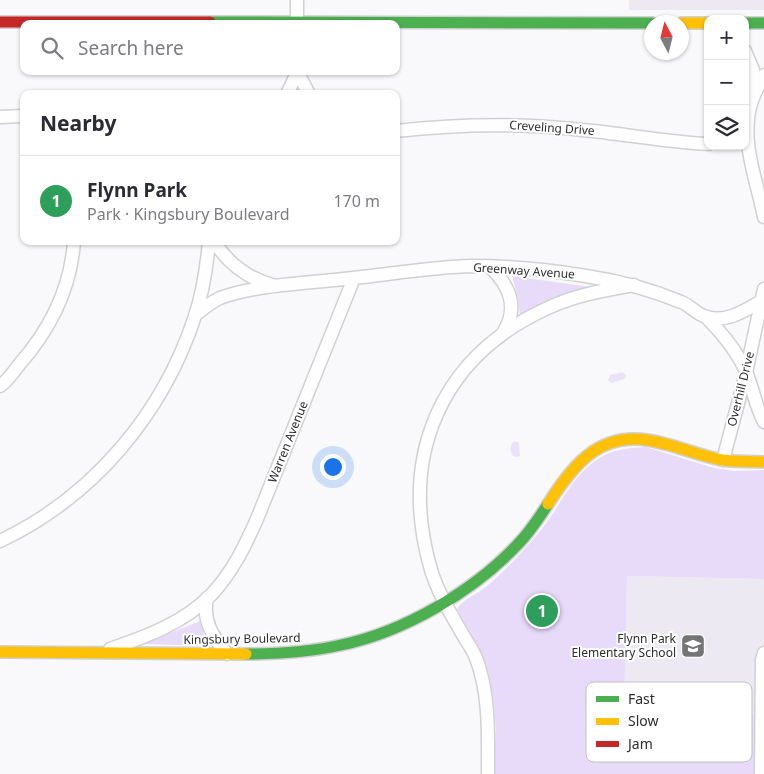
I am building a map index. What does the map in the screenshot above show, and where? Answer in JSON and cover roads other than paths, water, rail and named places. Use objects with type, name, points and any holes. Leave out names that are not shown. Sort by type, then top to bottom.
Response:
[{"type":"street","points":[[297,0],[297,20]]},
{"type":"street","points":[[0,22],[20,22]]},
{"type":"street","points":[[400,23],[644,23]]},
{"type":"street","points":[[689,23],[704,23]]},
{"type":"street","points":[[749,23],[764,23]]},
{"type":"street","points":[[749,60],[755,82],[755,93],[749,119]]},
{"type":"street","points":[[289,90],[296,75]]},
{"type":"street","points":[[300,75],[307,90]]},
{"type":"street","points":[[755,93],[764,75]]},
{"type":"street","points":[[0,118],[20,116]]},
{"type":"street","name":"Creveling Drive","points":[[400,131],[498,124],[582,130],[704,144]]},
{"type":"street","points":[[748,150],[764,217]]},
{"type":"street","points":[[0,386],[28,356],[48,327],[61,299],[73,245]]},
{"type":"street","points":[[0,541],[48,514],[72,496],[98,473],[145,418],[164,387],[195,315],[208,245]]},
{"type":"street","name":"Greenway Avenue","points":[[217,245],[238,270],[266,284],[278,286]]},
{"type":"street","name":"Greenway Avenue","points":[[195,315],[221,298],[237,293],[278,286],[426,269],[472,266],[525,268],[634,285],[684,303],[706,317],[724,334],[746,373],[764,422]]},
{"type":"street","points":[[488,774],[488,724],[484,688],[476,657],[444,602],[432,572],[421,520],[420,467],[434,417],[448,394],[472,362],[503,333],[509,324],[511,317],[510,300],[504,284],[490,267]]},
{"type":"street","name":"Warren Avenue","points":[[100,653],[172,624],[207,598],[228,573],[244,549],[354,278]]},
{"type":"street","points":[[503,333],[549,307],[582,296],[634,285]]},
{"type":"street","name":"Overhill Drive","points":[[723,460],[746,373],[764,289]]},
{"type":"street","points":[[706,317],[725,318],[738,314],[760,302]]},
{"type":"street","name":"Kingsbury Boulevard","points":[[0,652],[258,654],[312,651],[343,645],[381,634],[471,586],[527,534],[582,458],[600,445],[623,439],[647,440],[723,460],[764,462]]},
{"type":"street","points":[[207,598],[205,612],[210,630],[226,654]]},
{"type":"street","points":[[761,774],[762,660],[764,653]]},
{"type":"place","name":"Flynn Park","points":[[542,611]]},
{"type":"place","name":"Flynn Park Elementary School","points":[[693,646]]}]
